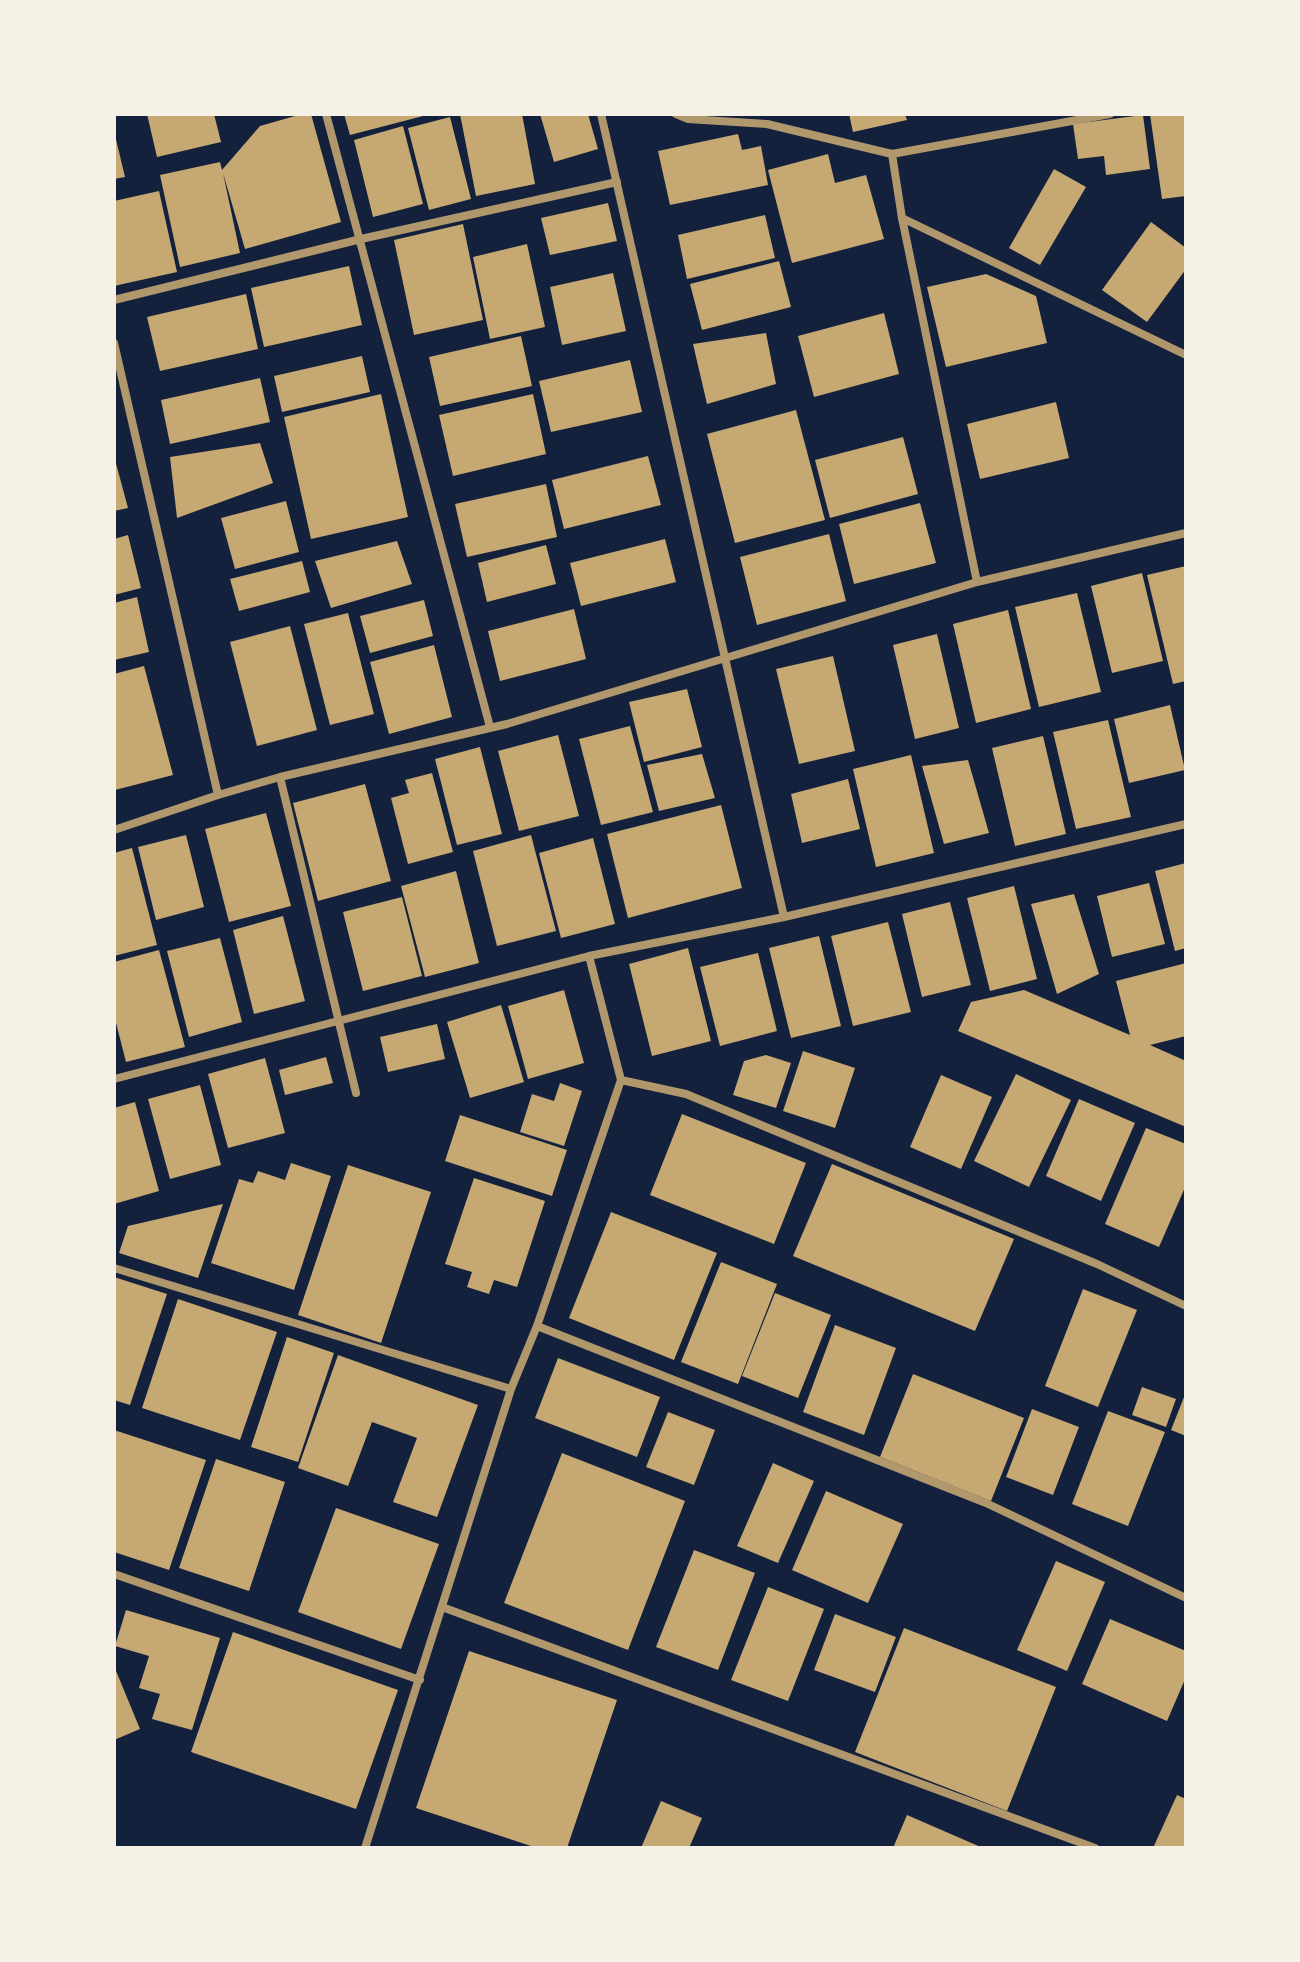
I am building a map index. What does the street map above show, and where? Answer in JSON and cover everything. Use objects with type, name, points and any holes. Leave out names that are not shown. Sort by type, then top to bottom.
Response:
[{"type":"street","points":[[326,114],[490,727]]},
{"type":"street","points":[[601,114],[784,917]]},
{"type":"street","points":[[676,114],[688,119],[767,124],[892,154],[1110,114]]},
{"type":"street","points":[[892,154],[902,218],[977,582]]},
{"type":"street","points":[[114,300],[361,239],[617,182]]},
{"type":"street","points":[[902,218],[1186,355]]},
{"type":"street","points":[[114,343],[218,795]]},
{"type":"street","points":[[114,830],[280,777],[490,727],[977,582],[1186,533]]},
{"type":"street","points":[[280,777],[341,1020],[356,1093]]},
{"type":"street","points":[[114,1079],[589,956],[784,917],[1186,824]]},
{"type":"street","points":[[365,1848],[511,1389],[537,1326],[621,1080],[589,956]]},
{"type":"street","points":[[621,1080],[686,1094],[1097,1264],[1186,1306]]},
{"type":"street","points":[[114,1268],[511,1389]]},
{"type":"street","points":[[537,1326],[986,1503],[1186,1598]]},
{"type":"street","points":[[114,1574],[420,1680]]},
{"type":"street","points":[[442,1607],[1095,1848]]},
{"type":"building","points":[[147,114],[214,114],[221,142],[157,157]]},
{"type":"building","points":[[311,114],[341,222],[245,249],[223,173],[240,253],[180,267],[160,175],[220,162],[222,170],[260,126]]},
{"type":"building","points":[[344,114],[427,114],[427,115],[350,135]]},
{"type":"building","points":[[460,114],[522,114],[535,184],[476,196]]},
{"type":"building","points":[[540,114],[588,114],[598,149],[554,162]]},
{"type":"building","points":[[849,114],[905,114],[907,120],[853,132]]},
{"type":"building","points":[[1150,114],[1186,114],[1186,196],[1162,199]]},
{"type":"building","points":[[1143,115],[1150,169],[1106,175],[1104,156],[1078,159],[1073,124]]},
{"type":"building","points":[[450,117],[471,199],[429,210],[408,128]]},
{"type":"building","points":[[403,126],[423,204],[373,217],[354,140]]},
{"type":"building","points":[[114,131],[125,177],[114,179]]},
{"type":"building","points":[[738,134],[742,150],[761,146],[768,185],[670,205],[658,151]]},
{"type":"building","points":[[828,154],[835,183],[866,175],[884,239],[792,263],[768,170]]},
{"type":"building","points":[[1054,169],[1086,187],[1040,265],[1009,248]]},
{"type":"building","points":[[159,191],[177,272],[114,286],[114,201]]},
{"type":"building","points":[[608,203],[617,241],[550,255],[541,218]]},
{"type":"building","points":[[765,215],[775,258],[687,279],[678,235]]},
{"type":"building","points":[[1151,222],[1186,248],[1186,269],[1147,322],[1102,290]]},
{"type":"building","points":[[463,224],[483,320],[414,335],[394,240]]},
{"type":"building","points":[[527,244],[545,327],[490,339],[473,257]]},
{"type":"building","points":[[779,261],[791,307],[702,330],[690,284]]},
{"type":"building","points":[[349,266],[362,325],[264,347],[251,288]]},
{"type":"building","points":[[613,273],[626,331],[562,345],[550,287]]},
{"type":"building","points":[[986,274],[1036,296],[1047,343],[946,367],[927,287]]},
{"type":"building","points":[[246,294],[258,349],[160,371],[147,317]]},
{"type":"building","points":[[884,313],[899,374],[814,397],[798,336]]},
{"type":"building","points":[[766,333],[776,384],[707,404],[693,344]]},
{"type":"building","points":[[521,336],[532,386],[440,406],[429,357]]},
{"type":"building","points":[[362,356],[370,392],[282,412],[274,376]]},
{"type":"building","points":[[630,360],[642,412],[551,432],[539,381]]},
{"type":"building","points":[[260,378],[270,422],[170,444],[161,400]]},
{"type":"building","points":[[381,394],[408,517],[311,539],[284,417]]},
{"type":"building","points":[[533,394],[546,454],[453,476],[439,415]]},
{"type":"building","points":[[1056,402],[1069,458],[980,479],[967,424]]},
{"type":"building","points":[[796,410],[825,520],[735,543],[707,434]]},
{"type":"building","points":[[903,437],[918,494],[830,518],[815,460]]},
{"type":"building","points":[[260,443],[273,483],[177,518],[170,457]]},
{"type":"building","points":[[114,456],[128,508],[114,511]]},
{"type":"building","points":[[648,456],[661,505],[564,529],[552,480]]},
{"type":"building","points":[[546,484],[557,537],[467,557],[455,504]]},
{"type":"building","points":[[286,501],[299,552],[235,569],[221,518]]},
{"type":"building","points":[[920,503],[936,563],[854,584],[839,524]]},
{"type":"building","points":[[829,534],[846,601],[757,625],[740,557]]},
{"type":"building","points":[[128,535],[141,588],[114,595],[114,539]]},
{"type":"building","points":[[665,539],[676,582],[581,606],[570,563]]},
{"type":"building","points":[[397,541],[412,584],[331,608],[315,561]]},
{"type":"building","points":[[546,545],[556,584],[487,602],[478,563]]},
{"type":"building","points":[[302,561],[310,592],[239,611],[230,579]]},
{"type":"building","points":[[1186,566],[1186,681],[1173,684],[1147,575]]},
{"type":"building","points":[[1142,573],[1163,661],[1112,673],[1091,586]]},
{"type":"building","points":[[1077,593],[1101,692],[1039,707],[1015,607]]},
{"type":"building","points":[[137,597],[149,652],[114,660],[114,603]]},
{"type":"building","points":[[424,600],[433,636],[370,653],[360,616]]},
{"type":"building","points":[[574,609],[586,659],[500,681],[488,631]]},
{"type":"building","points":[[1008,610],[1031,709],[976,723],[953,624]]},
{"type":"building","points":[[348,613],[374,714],[330,725],[304,624]]},
{"type":"building","points":[[290,626],[317,730],[257,746],[230,642]]},
{"type":"building","points":[[937,634],[959,728],[915,739],[893,645]]},
{"type":"building","points":[[434,645],[452,717],[389,734],[370,662]]},
{"type":"building","points":[[833,656],[855,751],[799,764],[776,669]]},
{"type":"building","points":[[144,666],[173,775],[115,790],[114,674]]},
{"type":"building","points":[[687,689],[702,747],[644,762],[629,702]]},
{"type":"building","points":[[1170,705],[1185,770],[1129,783],[1114,719]]},
{"type":"building","points":[[1108,720],[1131,817],[1076,829],[1053,732]]},
{"type":"building","points":[[630,726],[653,812],[601,825],[579,739]]},
{"type":"building","points":[[558,735],[579,816],[519,831],[498,751]]},
{"type":"building","points":[[1043,736],[1066,834],[1015,846],[992,748]]},
{"type":"building","points":[[480,747],[502,834],[457,845],[435,759]]},
{"type":"building","points":[[702,754],[715,798],[659,811],[647,765]]},
{"type":"building","points":[[911,755],[934,853],[876,867],[853,769]]},
{"type":"building","points":[[968,760],[989,833],[944,844],[922,766]]},
{"type":"building","points":[[432,773],[453,852],[408,864],[391,798],[409,793],[405,780]]},
{"type":"building","points":[[848,779],[860,829],[802,843],[791,794]]},
{"type":"building","points":[[365,784],[391,881],[318,901],[293,803]]},
{"type":"building","points":[[721,805],[742,888],[628,918],[607,834]]},
{"type":"building","points":[[266,813],[291,906],[229,922],[205,829]]},
{"type":"building","points":[[186,835],[204,907],[156,920],[138,847]]},
{"type":"building","points":[[531,835],[556,931],[497,946],[473,851]]},
{"type":"building","points":[[593,838],[615,924],[561,938],[539,853]]},
{"type":"building","points":[[132,848],[157,945],[114,956],[114,853]]},
{"type":"building","points":[[1186,863],[1186,948],[1175,951],[1155,871]]},
{"type":"building","points":[[456,871],[479,963],[425,977],[401,886]]},
{"type":"building","points":[[1149,883],[1165,944],[1112,957],[1097,896]]},
{"type":"building","points":[[1014,886],[1037,979],[990,991],[967,898]]},
{"type":"building","points":[[1074,894],[1099,974],[1057,994],[1031,904]]},
{"type":"building","points":[[402,897],[422,976],[363,991],[343,912]]},
{"type":"building","points":[[950,902],[971,985],[922,997],[902,914]]},
{"type":"building","points":[[283,916],[305,1001],[254,1014],[233,930]]},
{"type":"building","points":[[888,922],[911,1012],[853,1026],[831,936]]},
{"type":"building","points":[[819,936],[841,1026],[791,1038],[769,948]]},
{"type":"building","points":[[220,938],[242,1022],[189,1037],[167,951]]},
{"type":"building","points":[[688,948],[711,1041],[652,1056],[629,964]]},
{"type":"building","points":[[159,950],[185,1047],[126,1062],[114,1015],[114,962]]},
{"type":"building","points":[[758,953],[777,1031],[720,1046],[700,967]]},
{"type":"building","points":[[1186,963],[1186,1036],[1150,1045],[1186,1061],[1186,1127],[958,1031],[971,1002],[1024,990],[1130,1035],[1116,981]]},
{"type":"building","points":[[564,990],[584,1063],[528,1079],[508,1006]]},
{"type":"building","points":[[501,1005],[524,1082],[470,1098],[447,1022]]},
{"type":"building","points":[[437,1024],[445,1059],[388,1072],[380,1037]]},
{"type":"building","points":[[803,1051],[855,1068],[835,1128],[783,1111]]},
{"type":"building","points":[[766,1055],[791,1063],[776,1108],[733,1095],[744,1061]]},
{"type":"building","points":[[326,1057],[333,1083],[285,1095],[279,1070]]},
{"type":"building","points":[[265,1058],[285,1133],[228,1148],[208,1074]]},
{"type":"building","points":[[1016,1074],[1071,1100],[1029,1187],[974,1161]]},
{"type":"building","points":[[941,1075],[992,1097],[961,1169],[910,1147]]},
{"type":"building","points":[[560,1083],[582,1091],[564,1146],[520,1132],[532,1094],[554,1101]]},
{"type":"building","points":[[200,1085],[221,1165],[170,1179],[148,1099]]},
{"type":"building","points":[[1079,1099],[1135,1123],[1101,1201],[1046,1176]]},
{"type":"building","points":[[135,1102],[159,1191],[114,1204],[114,1108]]},
{"type":"building","points":[[682,1114],[806,1163],[774,1244],[650,1195]]},
{"type":"building","points":[[460,1115],[567,1150],[552,1196],[445,1161]]},
{"type":"building","points":[[1146,1128],[1186,1144],[1186,1185],[1159,1247],[1105,1224]]},
{"type":"building","points":[[291,1163],[331,1176],[294,1290],[211,1263],[239,1179],[253,1183],[258,1171],[285,1180]]},
{"type":"building","points":[[832,1164],[1014,1239],[975,1331],[793,1256]]},
{"type":"building","points":[[348,1165],[431,1192],[381,1343],[298,1315]]},
{"type":"building","points":[[474,1178],[545,1201],[517,1287],[494,1280],[489,1294],[467,1287],[472,1272],[445,1264]]},
{"type":"building","points":[[223,1204],[198,1278],[119,1253],[128,1226]]},
{"type":"building","points":[[611,1212],[717,1253],[674,1360],[569,1318]]},
{"type":"building","points":[[721,1262],[777,1284],[738,1384],[681,1362]]},
{"type":"building","points":[[114,1277],[167,1294],[130,1405],[114,1400]]},
{"type":"building","points":[[1083,1289],[1137,1310],[1098,1407],[1045,1386]]},
{"type":"building","points":[[775,1293],[831,1315],[798,1398],[742,1376]]},
{"type":"building","points":[[178,1299],[277,1332],[240,1440],[142,1408]]},
{"type":"building","points":[[835,1325],[896,1348],[864,1435],[803,1412]]},
{"type":"building","points":[[287,1337],[334,1353],[298,1462],[251,1447]]},
{"type":"building","points":[[338,1355],[478,1405],[437,1517],[393,1502],[417,1438],[372,1422],[348,1486],[298,1468]]},
{"type":"building","points":[[558,1358],[660,1397],[637,1457],[535,1418]]},
{"type":"building","points":[[913,1374],[1024,1418],[991,1501],[880,1457]]},
{"type":"building","points":[[1142,1387],[1176,1399],[1166,1427],[1132,1415]]},
{"type":"building","points":[[1186,1392],[1186,1436],[1171,1430]]},
{"type":"building","points":[[1032,1409],[1079,1427],[1053,1495],[1006,1477]]},
{"type":"building","points":[[1108,1411],[1165,1432],[1128,1526],[1072,1504]]},
{"type":"building","points":[[668,1412],[715,1430],[694,1485],[646,1467]]},
{"type":"building","points":[[114,1430],[206,1460],[169,1570],[114,1552]]},
{"type":"building","points":[[562,1453],[685,1501],[628,1650],[504,1603]]},
{"type":"building","points":[[216,1459],[285,1482],[249,1591],[179,1568]]},
{"type":"building","points":[[773,1463],[814,1481],[778,1563],[737,1546]]},
{"type":"building","points":[[826,1491],[903,1524],[868,1603],[792,1570]]},
{"type":"building","points":[[336,1508],[439,1544],[401,1649],[298,1612]]},
{"type":"building","points":[[694,1550],[755,1573],[718,1670],[656,1647]]},
{"type":"building","points":[[1056,1561],[1105,1582],[1067,1671],[1017,1650]]},
{"type":"building","points":[[768,1587],[824,1609],[788,1701],[731,1680]]},
{"type":"building","points":[[126,1610],[220,1638],[192,1730],[152,1719],[160,1694],[139,1688],[149,1656],[115,1646]]},
{"type":"building","points":[[835,1614],[896,1637],[875,1692],[814,1670]]},
{"type":"building","points":[[1110,1619],[1186,1651],[1186,1677],[1167,1721],[1082,1684]]},
{"type":"building","points":[[904,1628],[1056,1687],[1007,1811],[855,1752]]},
{"type":"building","points":[[233,1632],[398,1690],[356,1809],[191,1752]]},
{"type":"building","points":[[469,1651],[617,1700],[567,1848],[537,1848],[416,1808]]},
{"type":"building","points":[[114,1666],[140,1729],[114,1740]]},
{"type":"building","points":[[1177,1795],[1186,1799],[1186,1848],[1153,1848]]},
{"type":"building","points":[[661,1801],[702,1818],[689,1848],[641,1848]]},
{"type":"building","points":[[907,1815],[983,1848],[893,1848]]}]
